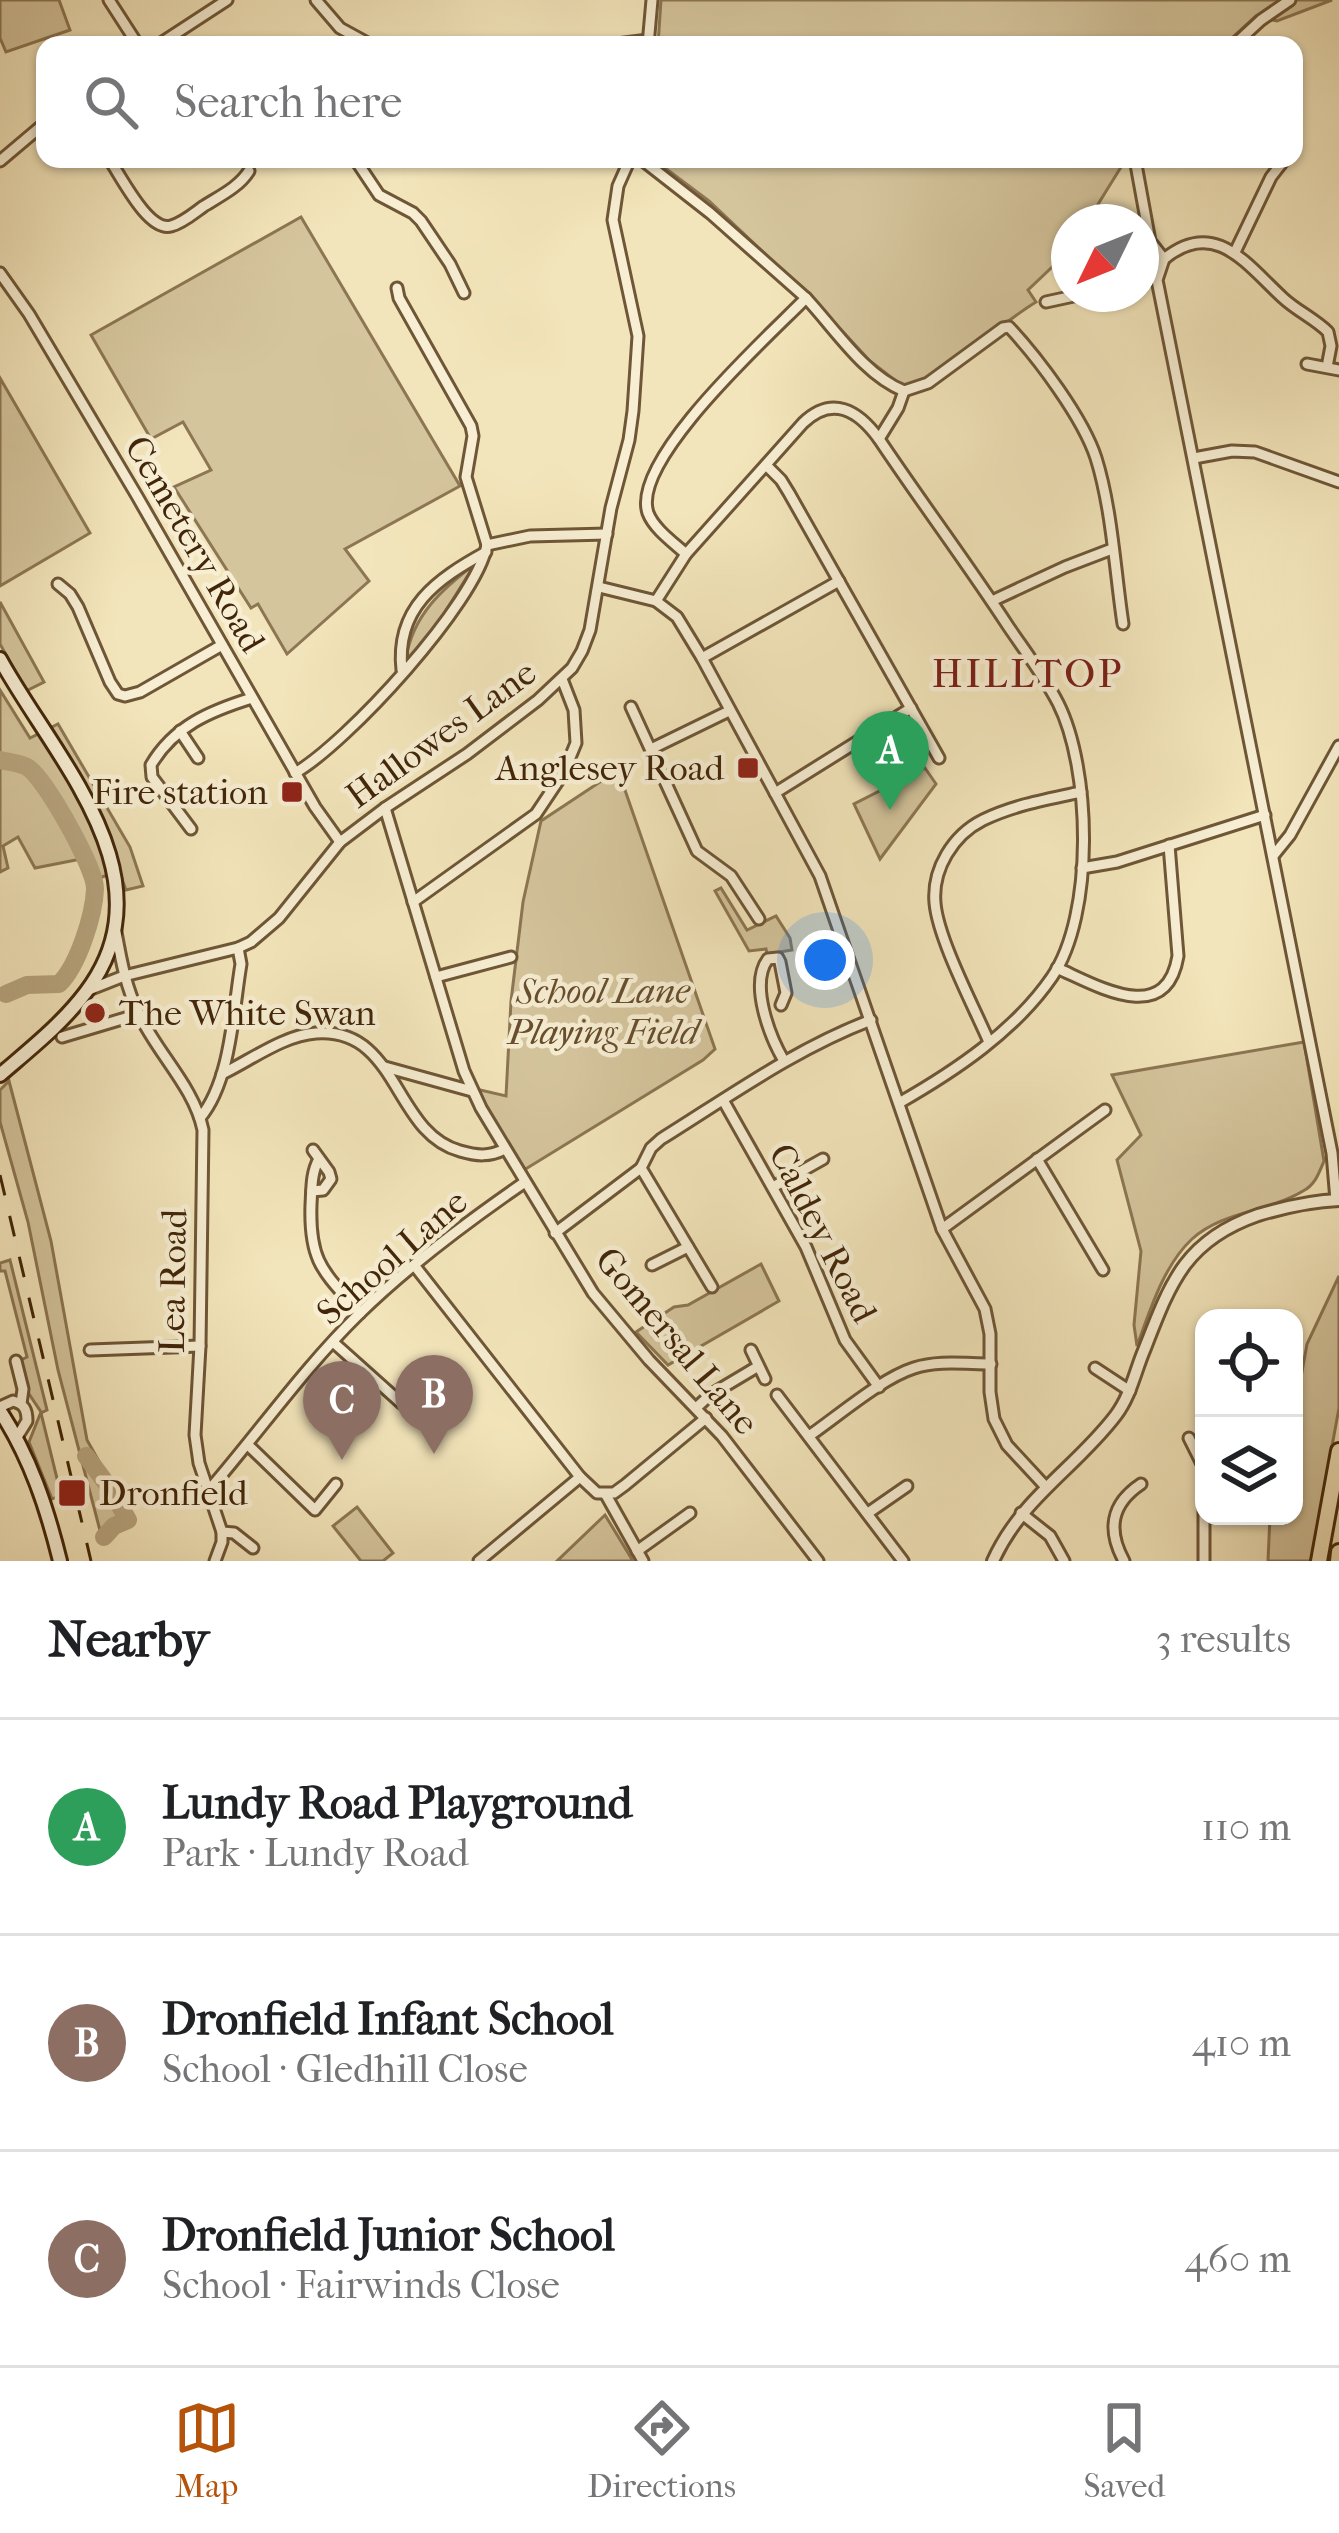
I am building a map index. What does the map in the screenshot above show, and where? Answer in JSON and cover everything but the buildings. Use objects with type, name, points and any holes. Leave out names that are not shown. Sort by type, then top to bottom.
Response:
[{"type":"highway","points":[[1319,1561],[1339,1451]]},
{"type":"main road","points":[[0,659],[84,794],[100,826],[116,887],[115,926],[86,991],[61,1021],[0,1075]]},
{"type":"main road","points":[[0,1409],[41,1496],[60,1561]]},
{"type":"street","points":[[110,0],[132,36]]},
{"type":"street","points":[[172,36],[227,0]]},
{"type":"street","points":[[316,0],[340,28],[355,36]]},
{"type":"street","points":[[649,36],[652,0]]},
{"type":"street","points":[[1244,36],[1290,0]]},
{"type":"street","points":[[0,161],[36,131]]},
{"type":"street","points":[[115,168],[151,220],[169,227],[240,182],[249,171]]},
{"type":"street","points":[[361,168],[379,195],[413,213],[429,231],[464,293]]},
{"type":"street","name":"Hallowes Lane","points":[[86,991],[251,942],[279,918],[340,842],[467,754],[562,679],[582,651],[629,440],[638,357],[636,316],[613,220],[626,168]]},
{"type":"street","points":[[652,168],[806,298],[863,362],[896,389],[928,383],[1010,327],[1090,442],[1102,484],[1123,624]]},
{"type":"street","points":[[1137,168],[1150,241],[1164,259]]},
{"type":"street","points":[[1235,252],[1278,168]]},
{"type":"street","points":[[1159,269],[1175,250],[1202,243],[1235,252],[1288,303],[1328,332],[1333,369],[1307,364]]},
{"type":"street","name":"Cemetery Road","points":[[0,273],[78,395],[315,807],[340,842]]},
{"type":"street","points":[[295,772],[335,743],[431,641],[459,603],[486,548],[466,477],[471,426],[397,288]]},
{"type":"street","points":[[994,1561],[1021,1513],[1123,1406],[1167,1296],[1198,1248],[1219,1232],[1255,1216],[1337,1200],[1332,1153],[1159,290]]},
{"type":"street","points":[[686,554],[655,524],[646,508],[661,460],[688,419],[806,298]]},
{"type":"street","points":[[1046,302],[1051,301]]},
{"type":"street","points":[[1328,332],[1339,322]]},
{"type":"street","points":[[879,439],[904,391]]},
{"type":"street","points":[[656,601],[686,554],[812,414],[838,409],[858,415],[879,439],[992,601],[1064,715],[1084,817],[1082,868],[1069,936],[1057,968],[1030,1003],[989,1042],[898,1103]]},
{"type":"street","points":[[1194,458],[1255,452],[1339,482]]},
{"type":"street","points":[[766,465],[781,480],[939,758]]},
{"type":"street","points":[[402,672],[400,645],[415,607],[486,548],[530,536],[607,534]]},
{"type":"street","points":[[992,601],[1112,549]]},
{"type":"street","points":[[702,658],[839,581]]},
{"type":"street","points":[[58,584],[70,593],[118,694],[140,692],[222,645]]},
{"type":"street","points":[[598,587],[656,601],[677,617],[820,876],[942,1229],[985,1309],[992,1405],[1000,1434],[1045,1486]]},
{"type":"street","points":[[413,902],[536,814],[564,772],[576,743],[574,710],[562,679]]},
{"type":"street","points":[[191,829],[152,777],[154,758],[180,731],[209,712],[252,698]]},
{"type":"street","points":[[631,707],[697,851],[731,876],[759,919]]},
{"type":"street","points":[[775,794],[911,708]]},
{"type":"street","points":[[651,749],[729,711]]},
{"type":"street","points":[[180,731],[198,758]]},
{"type":"street","points":[[1273,856],[1290,835],[1339,746]]},
{"type":"street","points":[[989,1042],[936,914],[938,874],[953,844],[980,821],[1011,808],[1081,792]]},
{"type":"street","name":"Gomersal Lane","points":[[385,808],[472,1090],[505,1149],[604,1308],[706,1418],[818,1561]]},
{"type":"street","points":[[1082,868],[1103,866],[1265,815]]},
{"type":"street","points":[[1057,968],[1127,998],[1149,995],[1166,983],[1178,956],[1169,845]]},
{"type":"street","name":"Lea Road","points":[[115,926],[124,976],[139,1014],[200,1118],[195,1435],[222,1532]]},
{"type":"street","points":[[200,1118],[222,1074],[242,964],[238,948]]},
{"type":"street","points":[[436,977],[511,957]]},
{"type":"street","points":[[781,1006],[786,993],[781,962],[768,959],[761,974],[765,1020],[784,1061]]},
{"type":"street","points":[[62,1037],[139,1014]]},
{"type":"street","points":[[555,1233],[641,1168],[652,1148],[723,1100],[784,1061],[871,1020]]},
{"type":"street","points":[[222,1074],[292,1039],[324,1033],[351,1038],[385,1067],[420,1123],[439,1142],[482,1156],[505,1149]]},
{"type":"street","points":[[385,1067],[472,1090]]},
{"type":"street","name":"Caldey Road","points":[[723,1100],[818,1271],[838,1325],[879,1388]]},
{"type":"street","points":[[942,1229],[1105,1110]]},
{"type":"street","points":[[312,1191],[323,1190],[331,1179],[316,1155],[312,1191],[313,1251],[330,1279],[360,1312]]},
{"type":"street","points":[[773,1186],[823,1159]]},
{"type":"street","points":[[1037,1159],[1103,1270]]},
{"type":"street","points":[[641,1168],[712,1287]]},
{"type":"street","name":"School Lane","points":[[209,1490],[360,1312],[525,1182]]},
{"type":"street","points":[[652,1265],[688,1247]]},
{"type":"street","points":[[414,1265],[596,1493],[606,1495],[625,1486],[706,1418]]},
{"type":"street","points":[[333,1342],[400,1402],[419,1409]]},
{"type":"street","points":[[90,1349],[200,1346]]},
{"type":"street","points":[[751,1350],[765,1379]]},
{"type":"street","points":[[16,1361],[23,1389],[21,1403],[27,1414],[17,1437]]},
{"type":"street","points":[[809,1436],[902,1373],[929,1364],[991,1364]]},
{"type":"street","points":[[696,1408],[757,1367]]},
{"type":"street","points":[[1095,1368],[1130,1390]]},
{"type":"street","points":[[778,1395],[902,1561]]},
{"type":"street","points":[[0,1409],[13,1401],[21,1403]]},
{"type":"street","points":[[1189,1438],[1195,1450]]},
{"type":"street","points":[[248,1445],[315,1510],[336,1484]]},
{"type":"street","points":[[479,1561],[580,1477]]},
{"type":"street","points":[[1124,1561],[1114,1538],[1114,1516],[1123,1498],[1141,1484]]},
{"type":"street","points":[[868,1513],[907,1486]]},
{"type":"street","points":[[606,1495],[640,1556],[690,1513]]},
{"type":"street","points":[[1021,1513],[1050,1536],[1064,1561]]},
{"type":"street","points":[[1204,1525],[1204,1561]]},
{"type":"street","points":[[215,1561],[222,1532],[234,1533],[253,1548]]},
{"type":"green space","points":[[0,0],[59,0],[70,30],[36,36],[36,42],[6,52],[0,38]]},
{"type":"green space","points":[[661,0],[1332,0],[1277,21],[1256,16],[1234,36],[659,36]]},
{"type":"green space","points":[[665,168],[1120,168],[1098,204],[1051,204],[1051,268],[1028,290],[1036,302],[956,360],[905,388],[870,361],[811,297],[709,201]]},
{"type":"green space","points":[[301,217],[460,486],[345,549],[369,581],[287,654],[258,604],[251,608],[174,487],[211,470],[183,422],[151,439],[91,335]]},
{"type":"green space","points":[[0,378],[90,533],[0,586]]},
{"type":"green space","points":[[475,564],[435,628],[406,658],[415,629],[431,604]]},
{"type":"green space","points":[[0,602],[44,682],[26,691],[0,644]]},
{"type":"green space","points":[[0,690],[30,738],[58,724],[130,847],[143,886],[126,890],[119,871],[88,882],[81,859],[35,868],[18,837],[3,846],[8,868],[0,872]]},
{"type":"green space","points":[[925,768],[936,784],[880,859],[854,804]]},
{"type":"green space","name":"School Lane Playing Field","points":[[618,770],[715,1049],[524,1170],[476,1089],[506,1096],[523,902],[541,821]]},
{"type":"green space","points":[[721,888],[747,930],[776,916],[792,950],[749,951],[715,891]]},
{"type":"green space","points":[[1304,1042],[1324,1161],[1316,1178],[1289,1198],[1218,1223],[1192,1239],[1165,1275],[1137,1346],[1134,1325],[1141,1251],[1117,1160],[1141,1135],[1112,1075]]},
{"type":"green space","points":[[9,1081],[51,1241],[87,1440],[133,1522],[103,1542],[0,1122],[0,1090]]},
{"type":"green space","points":[[10,1260],[47,1410],[41,1413],[61,1495],[52,1499],[29,1442],[41,1412],[29,1394],[21,1360],[27,1357],[5,1271],[0,1271],[0,1263]]},
{"type":"green space","points":[[761,1264],[779,1301],[668,1365],[636,1332],[674,1307],[688,1305]]},
{"type":"green space","points":[[1339,1276],[1339,1408],[1311,1561],[1268,1561],[1270,1525],[1303,1525],[1307,1344]]},
{"type":"green space","points":[[357,1507],[393,1553],[383,1561],[361,1561],[333,1526]]},
{"type":"green space","points":[[605,1515],[633,1561],[557,1561]]},
{"type":"waterway","points":[[0,760],[27,767],[45,787],[78,844],[95,889],[84,939],[66,976],[59,984],[27,985],[6,994]]},
{"type":"waterway","points":[[86,1456],[128,1520],[104,1537]]},
{"type":"railway","points":[[0,1175],[91,1561]]},
{"type":"place","name":"Anglesey Road","points":[[748,768]]},
{"type":"place","name":"Fire station","points":[[292,792]]},
{"type":"place","name":"Lundy Road Playground","points":[[890,810]]},
{"type":"place","name":"The White Swan","points":[[95,1013]]},
{"type":"place","name":"Dronfield Infant School","points":[[434,1454]]},
{"type":"place","name":"Dronfield Junior School","points":[[342,1460]]},
{"type":"place","name":"Dronfield","points":[[72,1493]]},
{"type":"district","name":"HILLTOP","points":[[1028,674]]}]
